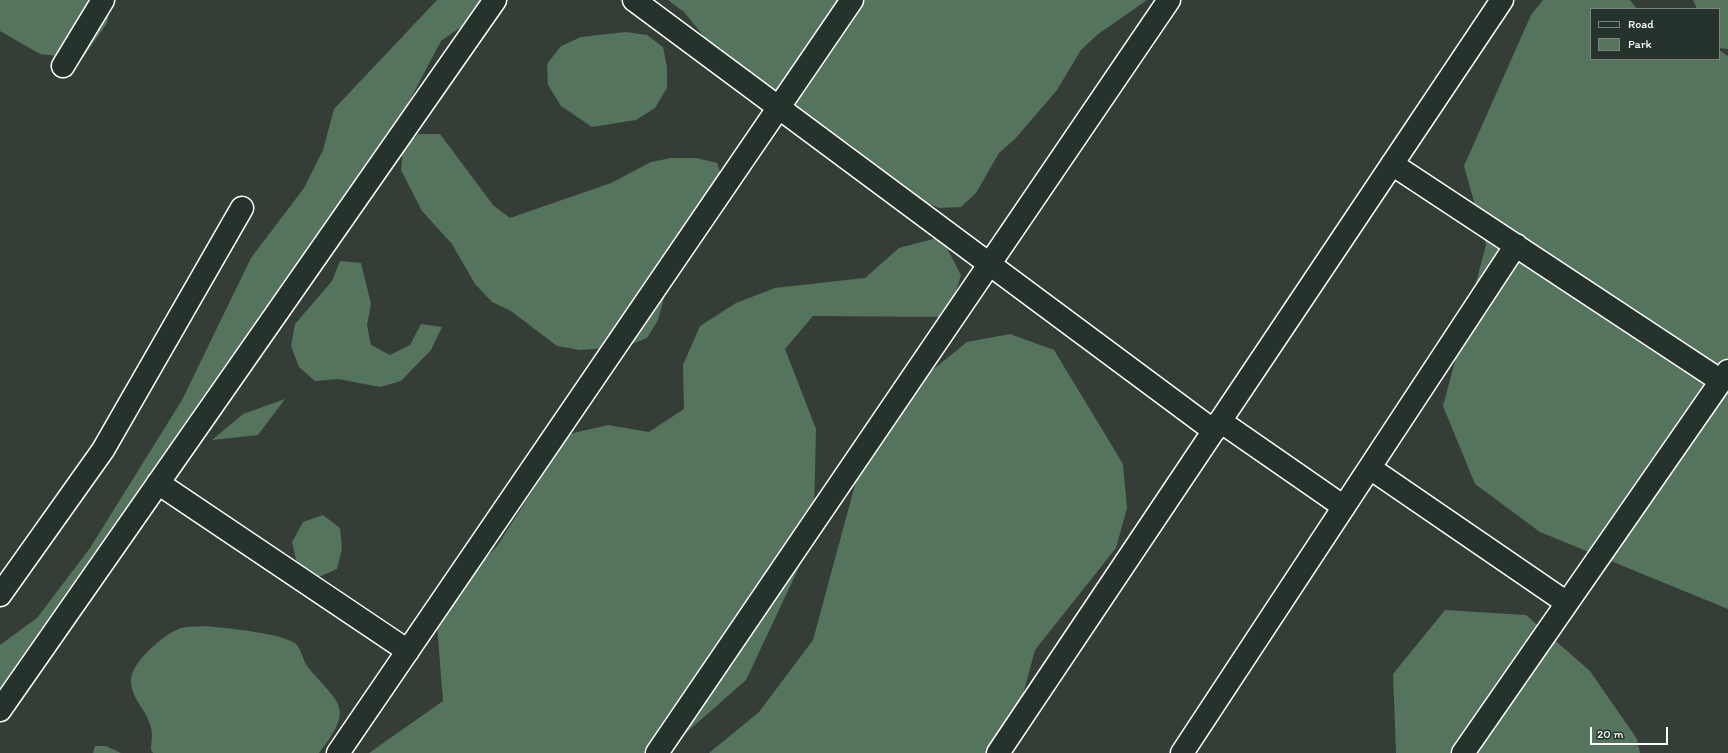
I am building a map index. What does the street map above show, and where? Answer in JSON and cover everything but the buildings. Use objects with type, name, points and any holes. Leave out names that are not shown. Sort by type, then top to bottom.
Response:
[{"type":"street","points":[[63,66],[103,0]]},
{"type":"street","points":[[0,710],[495,0]]},
{"type":"street","points":[[634,0],[989,264],[1217,426],[1344,507]]},
{"type":"street","points":[[338,753],[852,0]]},
{"type":"street","points":[[657,753],[1169,0]]},
{"type":"street","points":[[998,753],[1502,0]]},
{"type":"street","points":[[1392,164],[1516,246],[1724,376],[1463,753]]},
{"type":"street","points":[[0,595],[103,450],[242,208]]},
{"type":"street","points":[[1182,753],[1516,246]]},
{"type":"street","points":[[1370,468],[1567,603]]},
{"type":"street","points":[[158,483],[408,651]]},
{"type":"green space","points":[[0,0],[112,0],[107,23],[82,59],[40,54],[0,31]]},
{"type":"green space","points":[[437,0],[499,0],[441,41],[340,232],[0,705],[0,645],[37,618],[90,548],[182,400],[251,258],[304,188],[323,150],[334,109]]},
{"type":"green space","points":[[668,0],[1147,0],[1097,35],[1081,50],[1057,90],[1015,139],[999,153],[976,193],[961,207],[939,208],[900,192],[851,145],[740,81],[684,12]]},
{"type":"green space","points":[[1543,0],[1630,0],[1636,8],[1590,8],[1590,60],[1720,60],[1720,51],[1728,56],[1728,609],[1540,532],[1475,484],[1443,406],[1486,245],[1464,166],[1531,15]]},
{"type":"green space","points":[[1693,0],[1728,0],[1728,49],[1720,48],[1720,8],[1697,8]]},
{"type":"green space","points":[[626,32],[647,35],[663,47],[667,67],[667,88],[655,108],[636,120],[592,127],[561,106],[548,85],[547,64],[561,46],[581,37]]},
{"type":"green space","points":[[418,134],[440,134],[493,205],[510,218],[611,183],[651,162],[671,158],[696,158],[717,163],[724,183],[710,228],[697,248],[681,262],[669,280],[658,320],[647,338],[624,347],[580,350],[557,346],[511,311],[492,302],[475,284],[452,244],[422,211],[401,170],[403,149]]},
{"type":"green space","points":[[941,237],[961,275],[948,317],[813,316],[785,349],[816,429],[814,515],[801,563],[746,680],[680,738],[650,753],[369,753],[443,701],[436,612],[497,546],[569,434],[608,425],[649,432],[684,409],[683,365],[700,326],[736,303],[775,288],[865,278],[899,248]]},
{"type":"green space","points":[[340,261],[361,263],[371,304],[367,325],[371,345],[390,355],[410,345],[421,324],[442,327],[431,350],[401,381],[380,387],[338,379],[315,381],[299,367],[291,346],[295,324],[332,281]]},
{"type":"green space","points":[[1010,334],[1054,350],[1123,464],[1127,508],[1116,548],[1035,650],[1013,732],[1001,753],[709,753],[759,712],[813,640],[859,470],[897,399],[967,342]]},
{"type":"green space","points":[[285,399],[258,435],[212,440],[243,414]]},
{"type":"green space","points":[[323,515],[340,528],[342,549],[337,569],[316,578],[297,564],[292,542],[303,522]]},
{"type":"green space","points":[[1445,610],[1526,615],[1590,671],[1637,739],[1640,753],[1396,753],[1393,674]]},
{"type":"green space","points":[[206,626],[267,634],[289,640],[296,644],[307,666],[328,689],[339,706],[340,715],[337,725],[319,753],[153,753],[151,750],[151,728],[147,717],[137,701],[132,689],[132,675],[141,658],[166,636],[181,628]]},
{"type":"green space","points":[[95,746],[106,746],[121,753],[93,753]]}]
